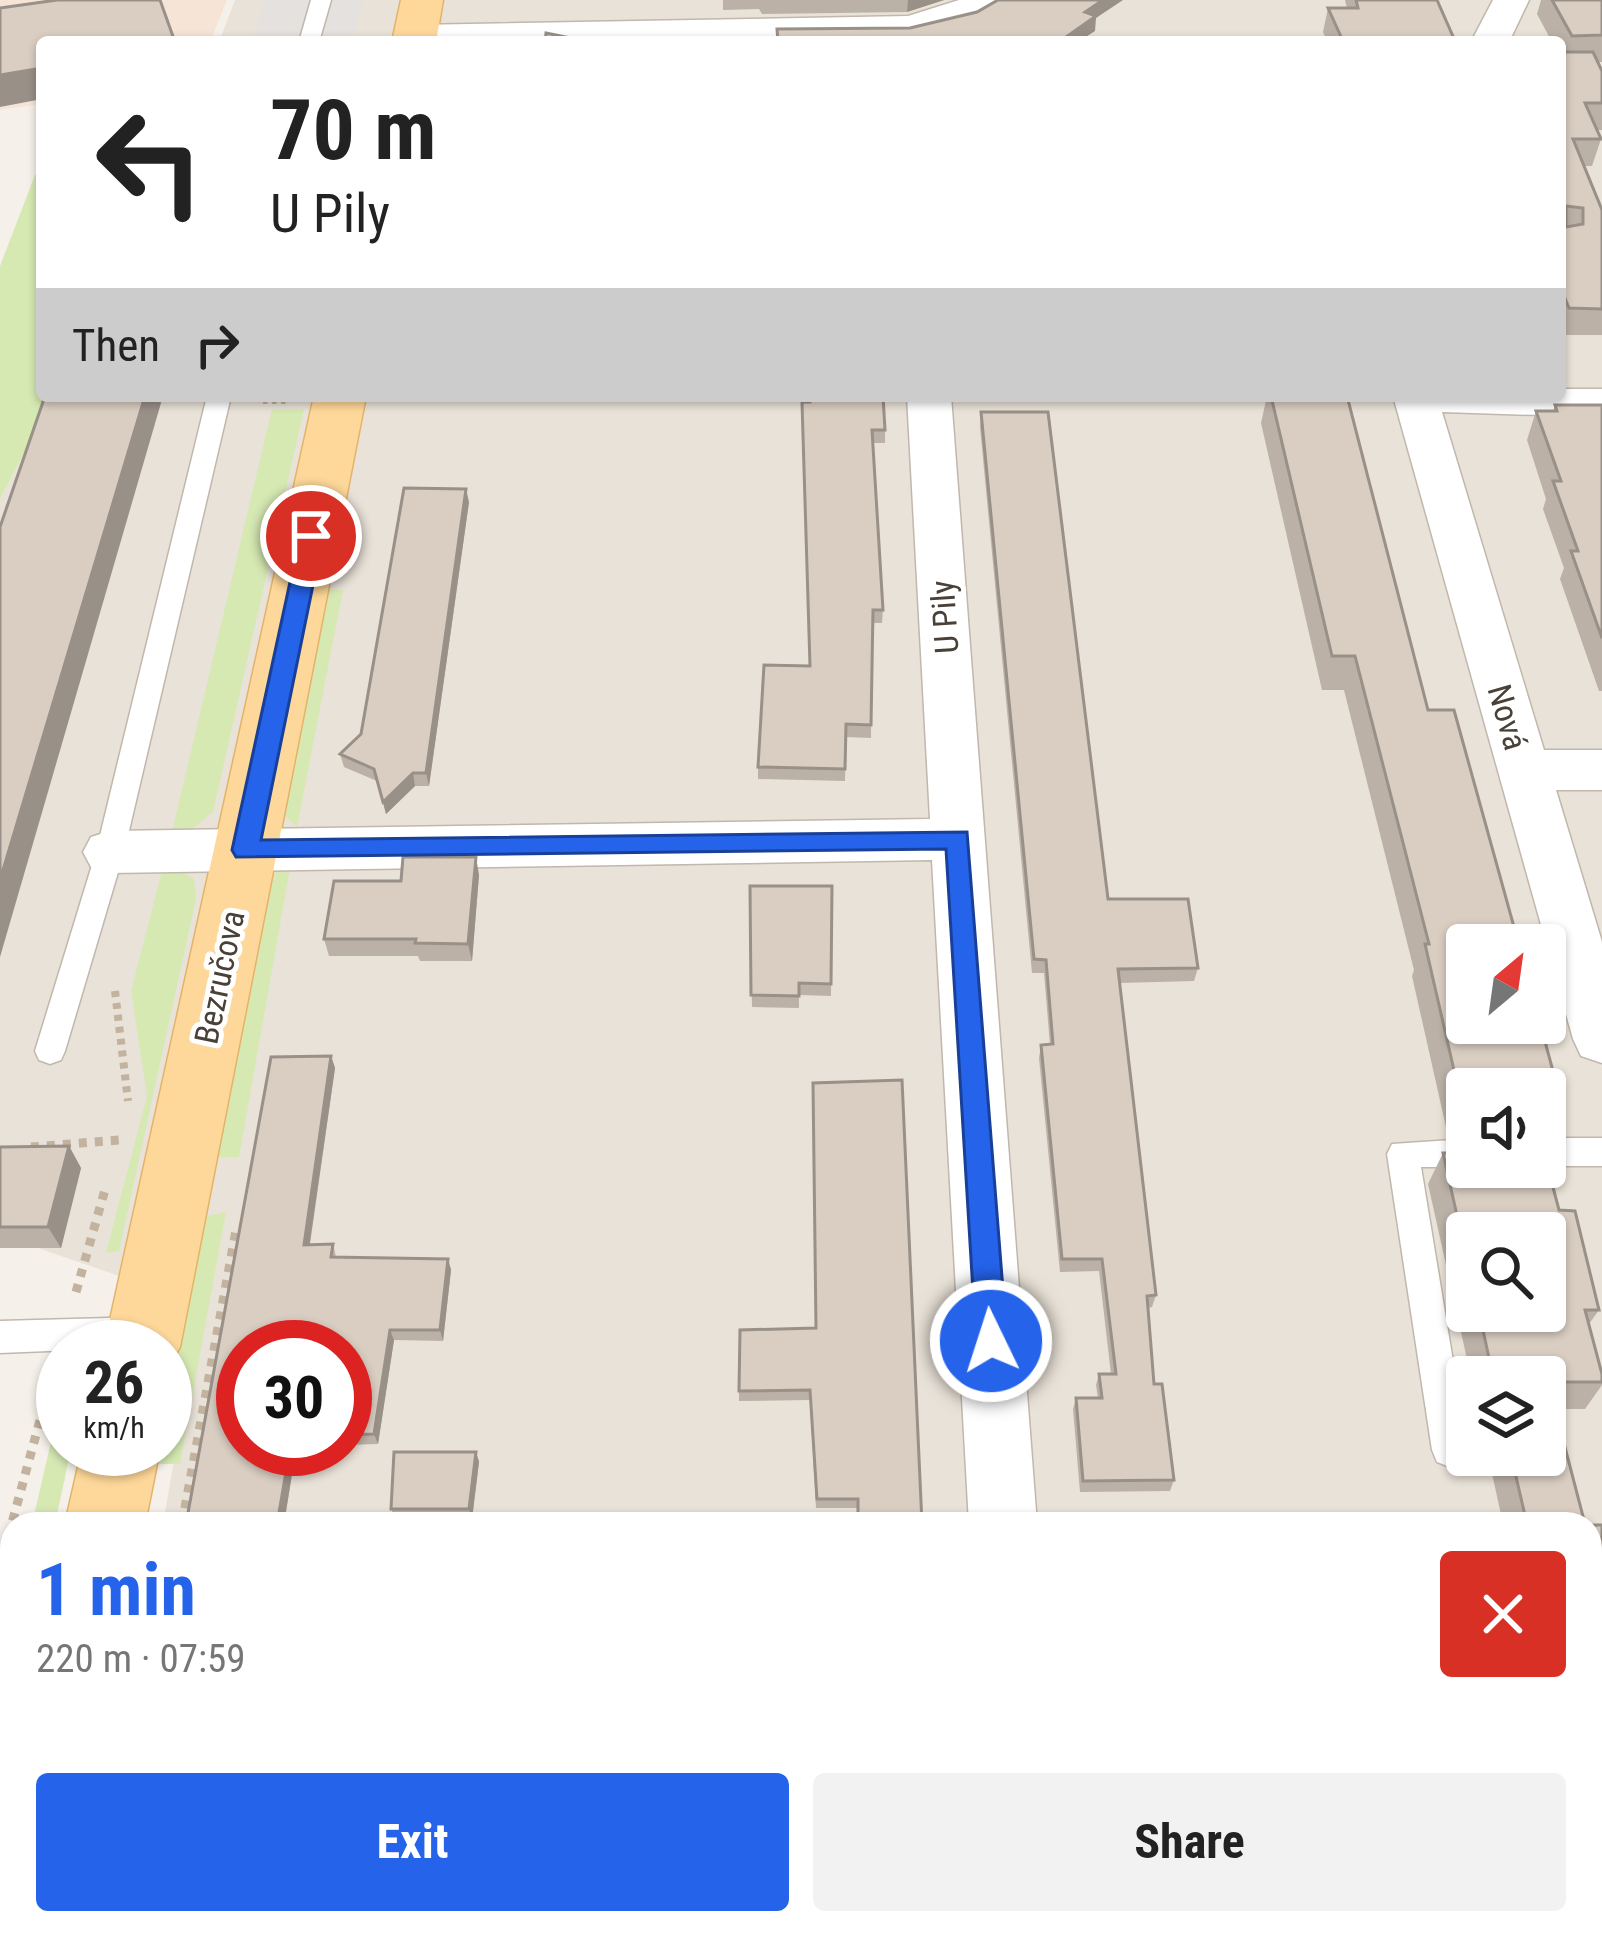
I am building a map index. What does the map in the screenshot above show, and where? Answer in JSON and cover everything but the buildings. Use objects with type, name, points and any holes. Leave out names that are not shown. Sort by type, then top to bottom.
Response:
[{"type":"main road","name":"Bezručova","points":[[148,1320],[245,850],[364,402]]},
{"type":"main road","points":[[108,1512],[115,1476]]},
{"type":"street","points":[[417,26],[908,27],[953,16],[988,0]]},
{"type":"street","points":[[1493,36],[1511,0]]},
{"type":"street","name":"U Pily","points":[[929,402],[1002,1512]]},
{"type":"street","name":"Nová","points":[[1417,402],[1602,1039]]},
{"type":"street","points":[[1476,402],[1602,404]]},
{"type":"street","points":[[1524,770],[1602,770]]},
{"type":"street","points":[[110,852],[958,838]]},
{"type":"lane","points":[[311,36],[321,0]]},
{"type":"lane","points":[[50,1052],[110,852],[218,402]]},
{"type":"lane","points":[[1566,1152],[1602,1152]]},
{"type":"lane","points":[[1446,1153],[1402,1154],[1446,1425]]},
{"type":"lane","points":[[0,1337],[36,1336]]},
{"type":"path","points":[[113,1161],[128,1103],[115,992],[120,972]]},
{"type":"path","points":[[20,1148],[120,1140]]},
{"type":"path","points":[[68,1320],[107,1183]]},
{"type":"path","points":[[15,1512],[36,1436]]},
{"type":"shaded area","points":[[0,0],[227,0],[212,36],[36,36],[36,105],[0,110]]},
{"type":"shaded area","points":[[235,0],[1602,0],[1602,1512],[165,1512],[171,1476],[192,1476],[192,1356],[201,1304],[0,1235],[0,499],[45,402],[1566,402],[1566,36],[221,36]]},
{"type":"shaded area","points":[[266,0],[363,0],[354,36],[252,36]]},
{"type":"green space","points":[[36,175],[36,402],[45,402],[0,499],[0,266]]},
{"type":"green space","points":[[272,409],[304,409],[213,812],[188,832],[171,836]]},
{"type":"green space","points":[[327,590],[343,590],[297,827],[282,813]]},
{"type":"green space","points":[[290,868],[239,1157],[216,1157],[268,882],[279,869]]},
{"type":"green space","points":[[162,871],[182,872],[194,879],[196,899],[119,1251],[106,1253],[147,1096],[131,991]]},
{"type":"green space","points":[[226,1212],[192,1398],[192,1320],[183,1320],[204,1217]]},
{"type":"green space","points":[[43,1476],[65,1476],[58,1512],[35,1512]]},
{"type":"route","points":[[311,536],[245,850],[958,838],[991,1341]]}]
